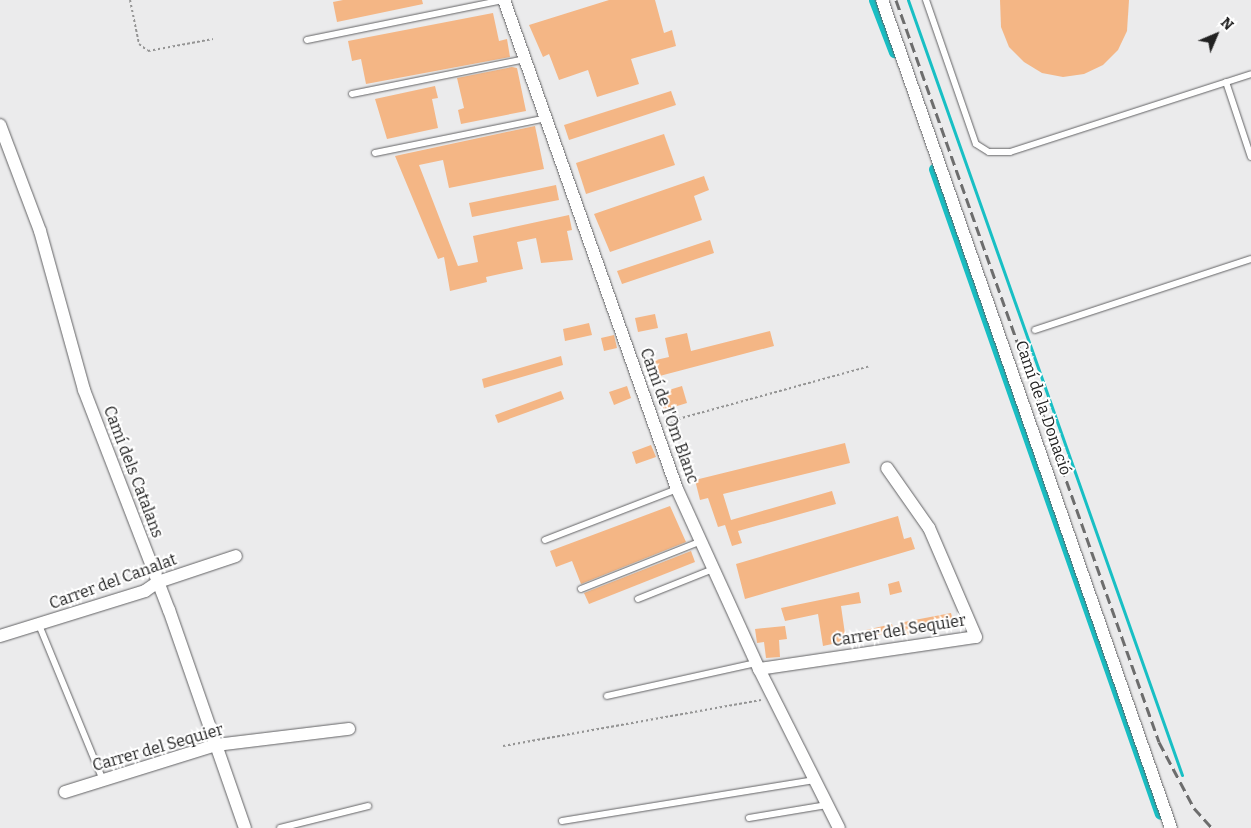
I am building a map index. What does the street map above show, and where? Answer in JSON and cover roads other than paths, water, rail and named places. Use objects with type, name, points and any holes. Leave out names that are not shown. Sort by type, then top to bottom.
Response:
[{"type":"street","name":"Camí de l'Om Blanc","points":[[504,0],[677,489],[699,542],[773,698],[839,828]]},
{"type":"street","name":"Camí de la Donació","points":[[882,0],[1171,828]]},
{"type":"street","name":"Camí dels Catalans","points":[[0,124],[40,231],[84,390],[158,582],[245,828]]},
{"type":"street","name":"Carrer del Sequier","points":[[758,666],[976,636],[929,528],[887,468]]},
{"type":"street","name":"Carrer del Canalat","points":[[0,636],[145,591],[158,582],[236,556]]},
{"type":"street","name":"Carrer del Sequier","points":[[65,792],[216,745],[349,729]]},
{"type":"lane","points":[[307,40],[504,0]]},
{"type":"lane","points":[[926,0],[976,144],[989,152],[1010,152],[1251,74]]},
{"type":"lane","points":[[352,94],[525,59]]},
{"type":"lane","points":[[1226,82],[1251,157]]},
{"type":"lane","points":[[375,153],[547,118]]},
{"type":"lane","points":[[1035,330],[1251,259]]},
{"type":"lane","points":[[545,540],[677,489]]},
{"type":"lane","points":[[580,589],[699,542]]},
{"type":"lane","points":[[638,598],[713,569]]},
{"type":"lane","points":[[39,625],[103,780]]},
{"type":"lane","points":[[606,696],[758,666]]},
{"type":"lane","points":[[562,821],[815,780]]},
{"type":"lane","points":[[749,818],[827,805]]},
{"type":"lane","points":[[280,828],[368,806]]},
{"type":"waterway","points":[[874,0],[894,52]]},
{"type":"waterway","points":[[908,0],[1182,775]]},
{"type":"waterway","points":[[934,169],[1160,814]]},
{"type":"railway","points":[[896,0],[1159,742],[1194,808],[1212,828]]}]
